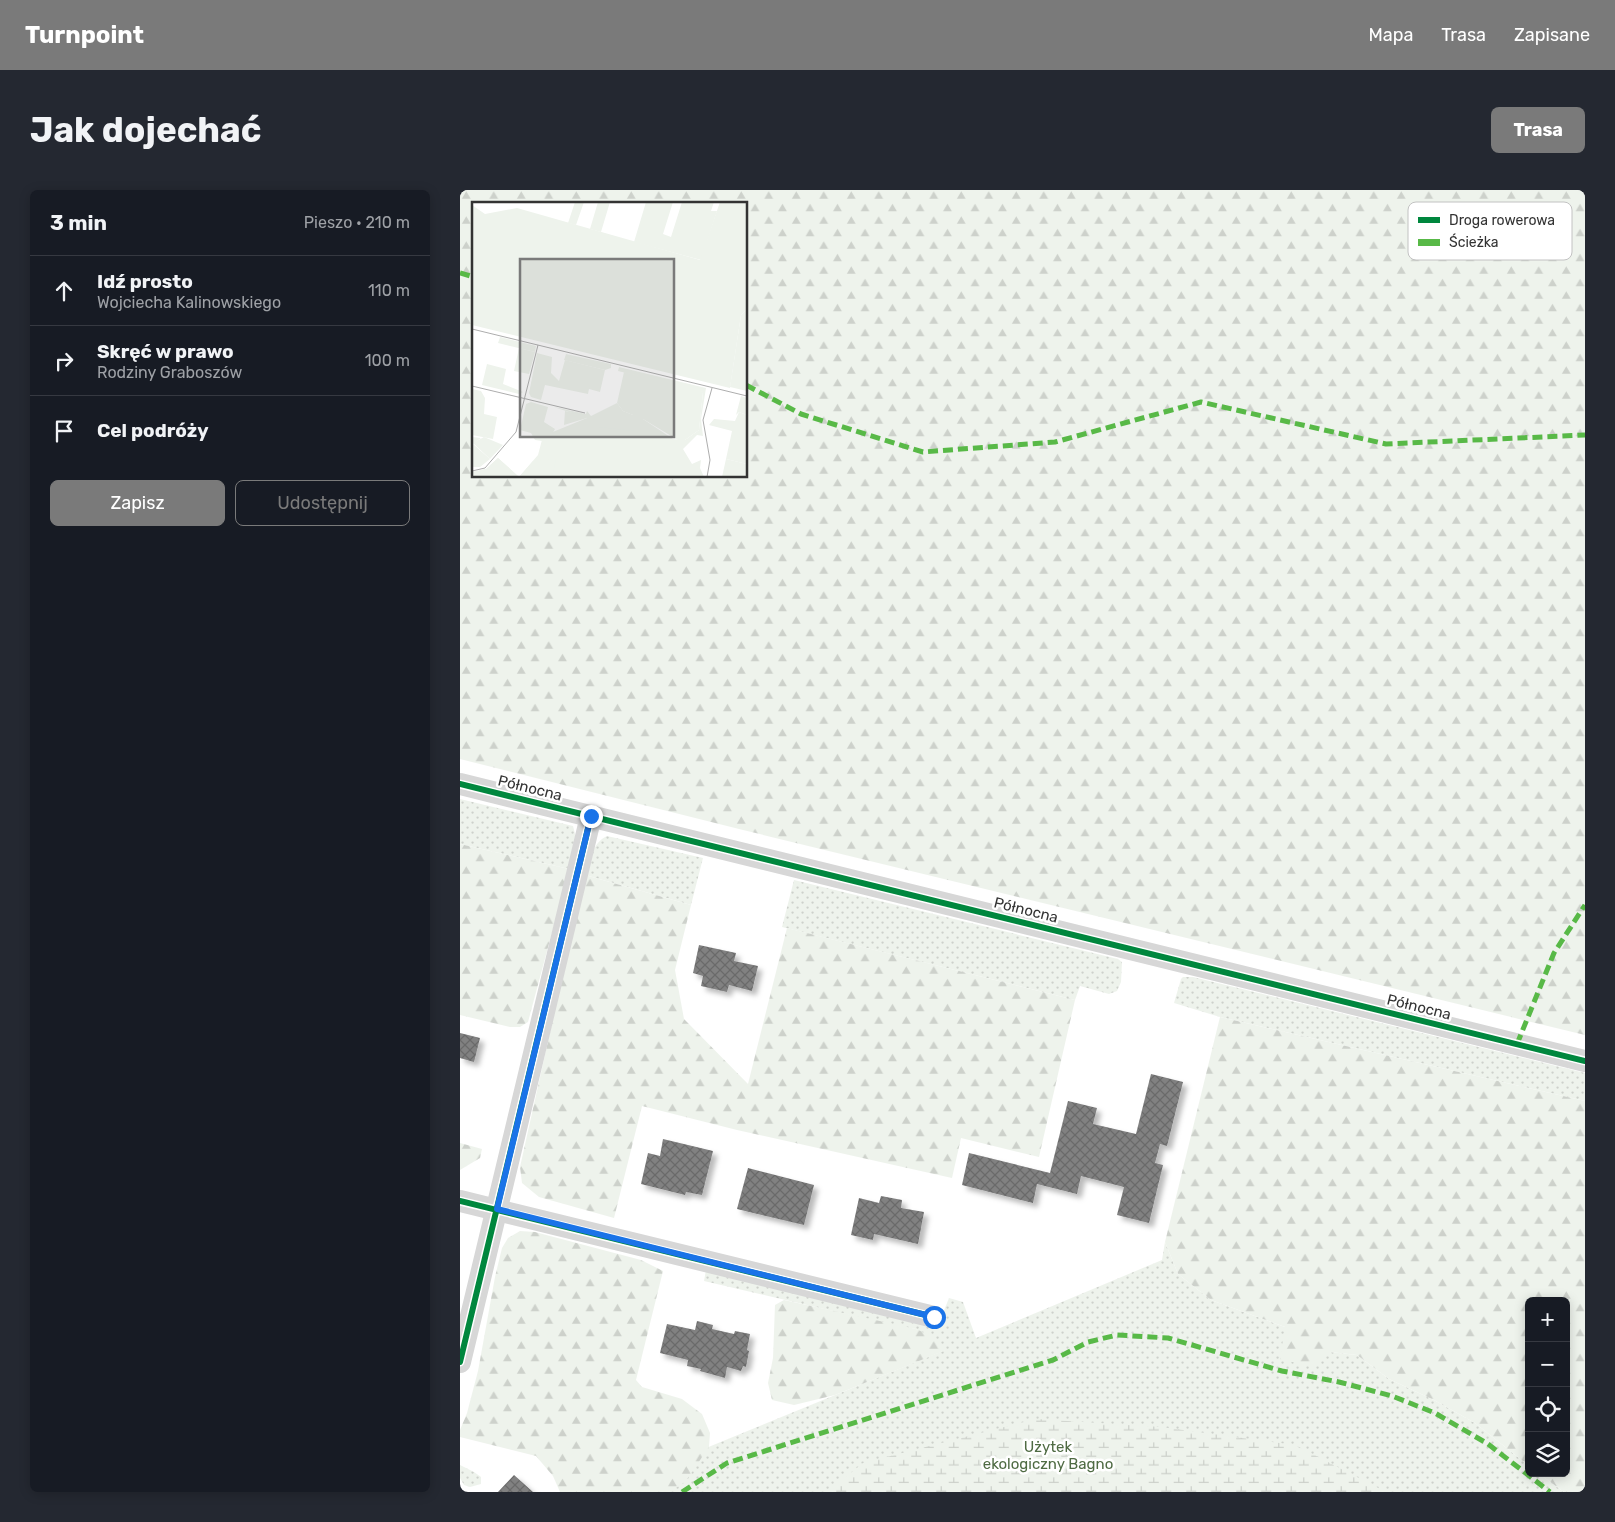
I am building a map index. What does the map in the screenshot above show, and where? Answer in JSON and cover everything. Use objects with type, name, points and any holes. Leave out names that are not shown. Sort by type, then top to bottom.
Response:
[{"type":"street","name":"Północna","points":[[460,784],[1585,1060]]},
{"type":"street","points":[[460,1362],[591,816]]},
{"type":"street","points":[[460,1201],[934,1317]]},
{"type":"green space","points":[[460,190],[1585,190],[1585,1035],[743,830],[460,759]]},
{"type":"green space","points":[[460,799],[573,826],[576,838],[569,869],[460,844]]},
{"type":"green space","points":[[607,836],[703,858],[691,905],[585,875],[595,847]]},
{"type":"green space","points":[[460,844],[569,869],[528,1022],[520,1027],[510,1027],[460,1015]]},
{"type":"green space","points":[[585,875],[691,905],[675,970],[684,1019],[748,1084],[787,928],[1075,1000],[1039,1157],[961,1138],[952,1178],[737,1130],[642,1106],[614,1218],[539,1197],[522,1183],[520,1167]]},
{"type":"green space","points":[[794,880],[1118,959],[1122,962],[1121,982],[1117,991],[1109,994],[1080,986],[1075,1000],[782,927]]},
{"type":"green space","points":[[1183,977],[1193,977],[1585,1073],[1585,1101],[1220,1017],[1174,1003]]},
{"type":"green space","points":[[1220,1017],[1585,1101],[1585,1492],[1564,1492],[1543,1477],[1570,1477],[1570,1297],[1525,1297],[1525,1463],[1475,1423],[1434,1400],[1389,1379],[1357,1355],[1330,1352],[1313,1367],[1280,1359],[1285,1327],[1211,1300],[1178,1274],[1165,1242]]},
{"type":"green space","points":[[460,1143],[482,1149],[480,1158],[460,1170]]},
{"type":"green space","points":[[520,1231],[535,1232],[641,1260],[663,1271],[636,1380],[642,1387],[682,1399],[702,1414],[710,1433],[709,1447],[685,1482],[669,1492],[560,1492],[553,1476],[536,1456],[460,1437],[460,1430],[467,1413],[478,1371],[502,1248],[508,1238]]},
{"type":"green space","points":[[1165,1242],[1178,1274],[1211,1300],[1285,1327],[1330,1352],[1357,1355],[1389,1379],[1434,1400],[1475,1423],[1525,1463],[1525,1477],[1543,1477],[1564,1492],[625,1492],[628,1480],[945,1350],[916,1329],[704,1281],[706,1270],[939,1323],[949,1298],[963,1302],[976,1338],[1162,1260]]},
{"type":"green space","points":[[784,1300],[916,1329],[927,1334],[946,1350],[835,1395],[794,1405],[772,1400],[768,1383],[773,1358],[775,1305]]},
{"type":"green space","name":"Użytek ekologiczny Bagno","points":[[1036,1419],[1161,1427],[1295,1445],[1386,1492],[827,1492],[863,1463]]},
{"type":"green space","points":[[460,1465],[481,1477],[481,1484],[470,1487],[464,1485],[460,1478]]},
{"type":"building","points":[[699,945],[736,953],[734,961],[758,966],[752,991],[729,985],[727,992],[701,986],[703,976],[693,973]]},
{"type":"building","points":[[460,1033],[480,1038],[474,1062],[460,1058]]},
{"type":"building","points":[[1151,1074],[1183,1082],[1167,1146],[1160,1144],[1155,1163],[1163,1165],[1149,1223],[1117,1215],[1124,1187],[1081,1176],[1077,1194],[1037,1184],[1033,1203],[962,1185],[969,1153],[1050,1173],[1068,1101],[1097,1108],[1093,1124],[1136,1134]]},
{"type":"building","points":[[663,1139],[713,1151],[702,1195],[686,1192],[685,1195],[641,1184],[648,1153],[660,1156]]},
{"type":"building","points":[[748,1168],[814,1185],[804,1225],[737,1209]]},
{"type":"building","points":[[881,1196],[902,1200],[901,1208],[924,1212],[918,1244],[874,1234],[873,1240],[851,1235],[859,1198],[879,1203]]},
{"type":"building","points":[[697,1321],[713,1325],[712,1329],[734,1334],[735,1331],[750,1334],[746,1367],[743,1366],[741,1371],[727,1367],[725,1378],[687,1366],[688,1360],[660,1353],[667,1324],[695,1330]]},
{"type":"building","points":[[514,1475],[533,1492],[498,1492]]},
{"type":"marked path","points":[[460,273],[472,276]]},
{"type":"marked path","points":[[748,386],[801,414],[923,452],[1055,442],[1201,402],[1386,444],[1585,435]]},
{"type":"marked path","points":[[1517,1044],[1554,953],[1585,905]]},
{"type":"marked path","points":[[682,1492],[727,1463],[1053,1360],[1088,1342],[1117,1335],[1168,1338],[1282,1371],[1339,1382],[1392,1396],[1435,1413],[1488,1444],[1550,1492]]},
{"type":"cycle path","points":[[460,784],[1585,1061]]},
{"type":"cycle path","points":[[460,1362],[591,816]]},
{"type":"cycle path","points":[[460,1201],[934,1317]]},
{"type":"route","points":[[591,816],[497,1209],[934,1317]]}]
